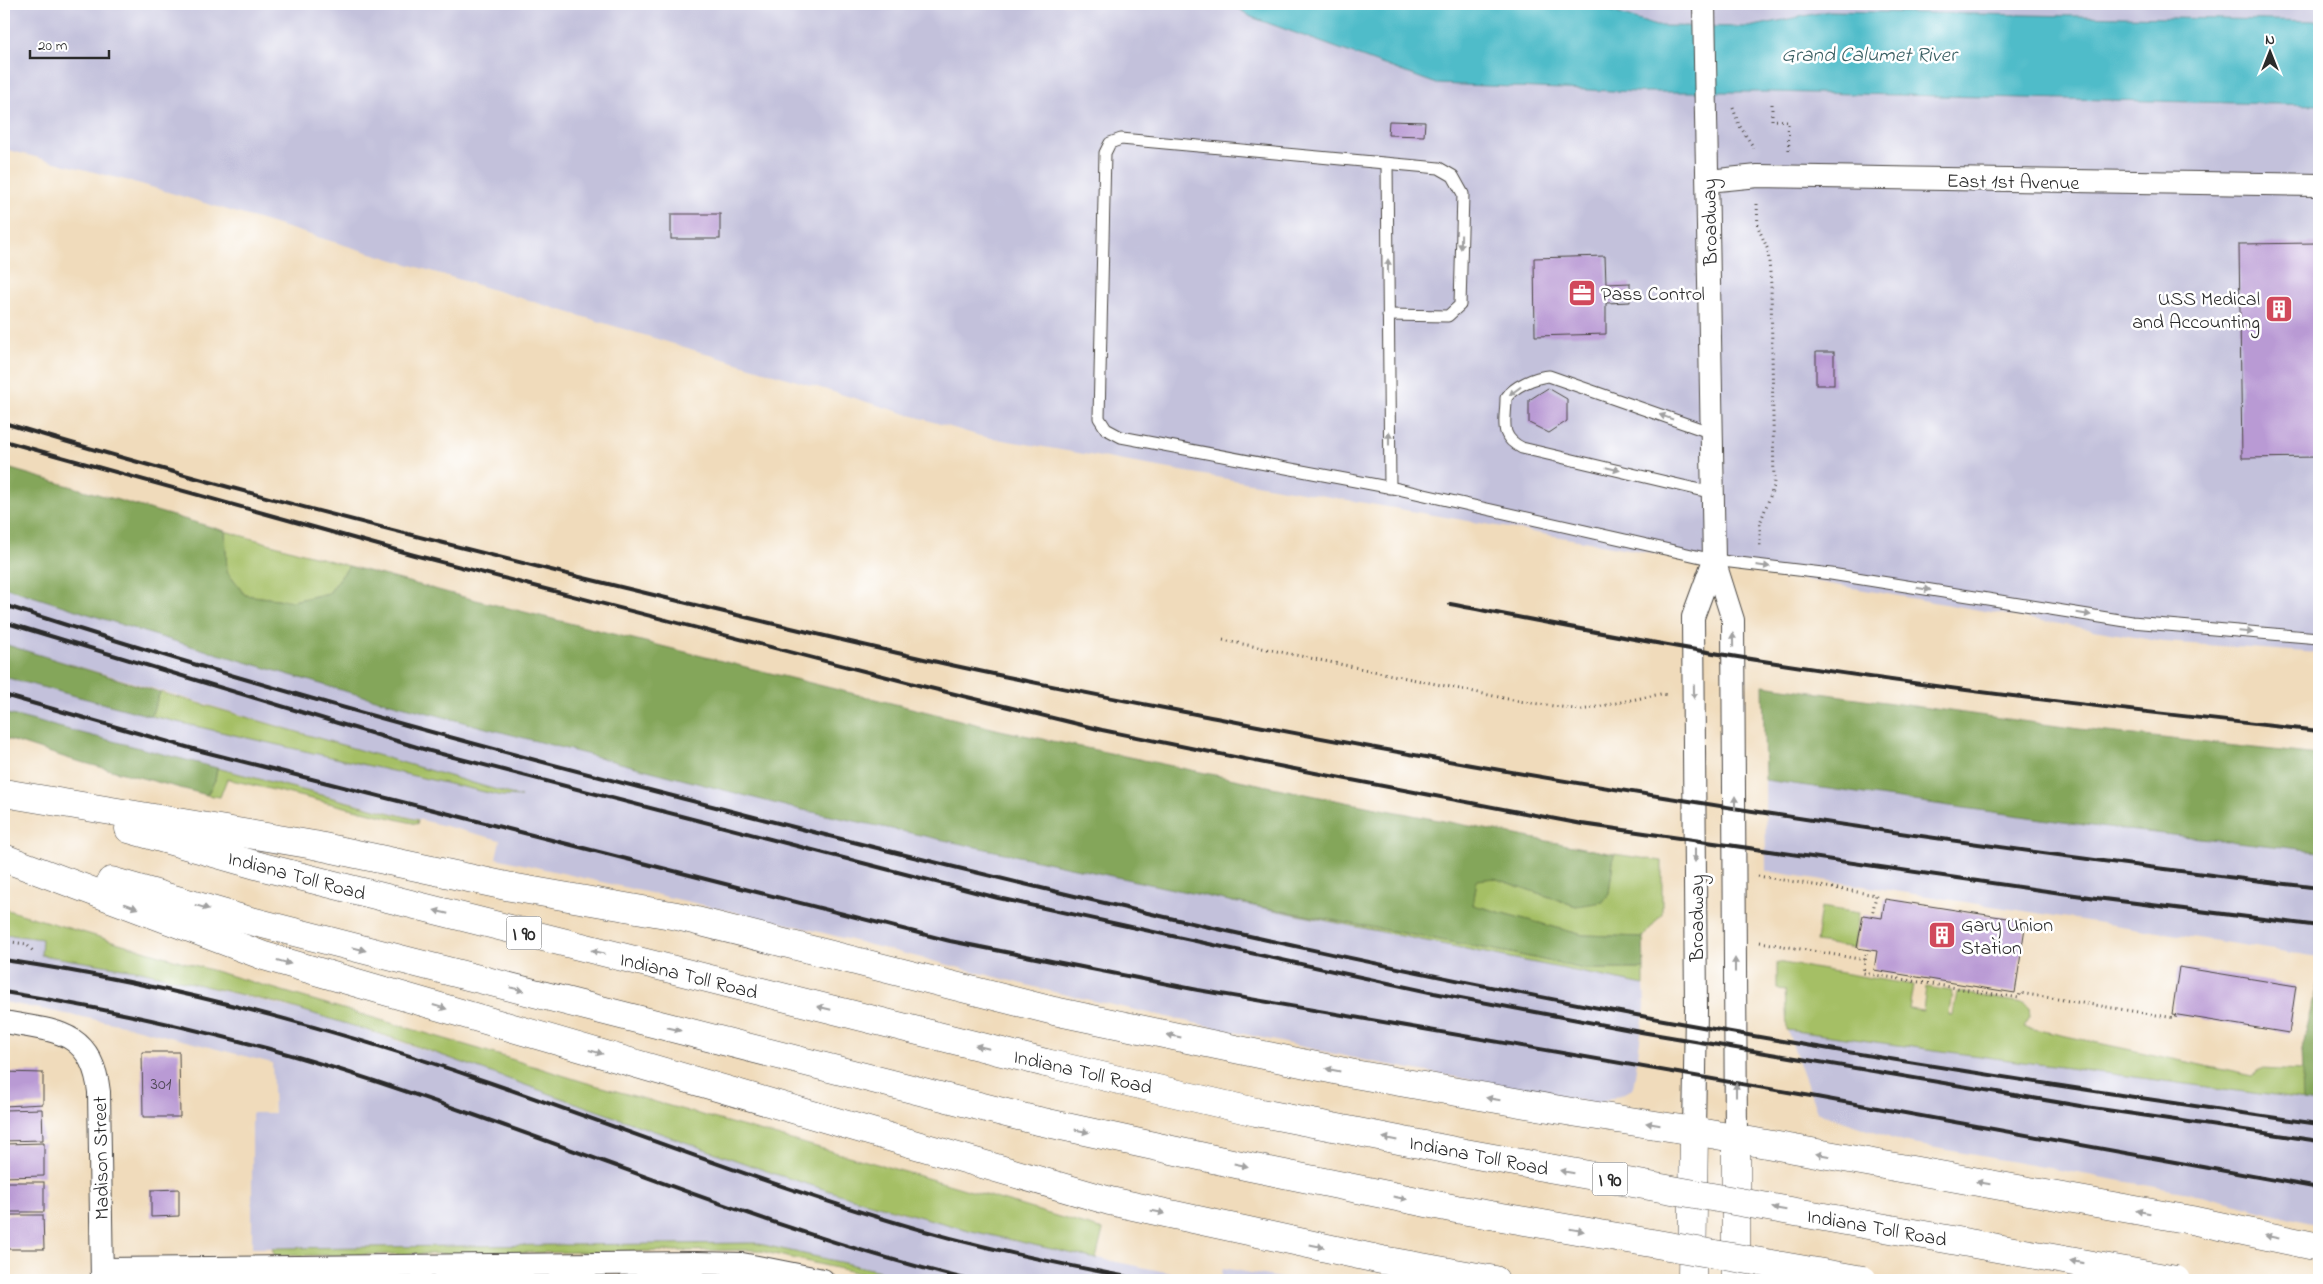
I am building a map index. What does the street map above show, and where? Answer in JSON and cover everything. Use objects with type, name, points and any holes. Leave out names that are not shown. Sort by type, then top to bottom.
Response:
[{"type":"main road","points":[[4,793],[314,845],[511,887],[677,916],[1054,1010],[1354,1074],[1736,1138],[2191,1220],[2319,1247]]},
{"type":"main road","name":"Indiana Toll Road","points":[[4,793],[283,872],[1046,1062],[1256,1112],[1465,1153],[2176,1280]]},
{"type":"main road","points":[[4,851],[239,918],[1034,1120],[1456,1209],[1863,1280]]},
{"type":"main road","points":[[4,858],[264,956],[1110,1202],[1382,1260],[1495,1280]]},
{"type":"main road","name":"Broadway","points":[[1692,1280],[1694,1131]]},
{"type":"main road","name":"Broadway","points":[[1736,1138],[1736,1280]]},
{"type":"street","name":"Broadway","points":[[1704,11],[1714,560],[1733,620],[1736,1138]]},
{"type":"street","name":"East 1st Avenue","points":[[1708,181],[1758,176],[2319,185]]},
{"type":"street","name":"Broadway","points":[[1694,1131],[1696,1011],[1693,617],[1714,560]]},
{"type":"street","name":"Madison Street","points":[[4,1022],[54,1031],[76,1043],[90,1057],[97,1074],[102,1275]]},
{"type":"street","points":[[102,1275],[695,1271],[742,1268],[823,1280]]},
{"type":"lane","points":[[1388,315],[1448,316],[1460,305],[1462,194],[1453,176],[1439,168],[1120,139],[1110,143],[1105,153],[1099,418],[1106,429],[1121,437],[1390,488],[1714,560],[1831,574],[2132,622],[2319,638]]},
{"type":"lane","points":[[1387,164],[1390,488]]},
{"type":"lane","points":[[1712,433],[1549,376],[1531,380],[1506,398],[1506,434],[1510,442],[1522,448],[1713,493]]},
{"type":"path","points":[[1772,104],[1772,120],[1788,120],[1789,156]]},
{"type":"path","points":[[1733,108],[1739,125],[1754,148]]},
{"type":"path","points":[[1757,204],[1758,227],[1768,250],[1771,284],[1774,486],[1760,522],[1760,566]]},
{"type":"path","points":[[1223,640],[1518,701],[1582,710],[1661,694],[1694,700]]},
{"type":"path","points":[[1757,876],[1876,895],[1872,916]]},
{"type":"path","points":[[4,941],[26,944],[34,952]]},
{"type":"path","points":[[1759,942],[1865,960]]},
{"type":"path","points":[[1867,949],[1863,973],[2019,998],[2020,994],[2175,1018],[2176,1015]]},
{"type":"shaded area","points":[[4,4],[2319,4],[2319,653],[2163,642],[980,436],[141,184],[4,149]]},
{"type":"shaded area","points":[[4,587],[157,636],[348,692],[789,807],[1229,901],[1644,985],[1645,1006],[1633,1089],[1599,1104],[1358,1059],[1054,992],[800,927],[496,858],[500,840],[4,713],[4,677],[151,716],[502,796],[518,797],[4,644]]},
{"type":"shaded area","points":[[1765,780],[2099,827],[2319,851],[2319,957],[1766,871]]},
{"type":"shaded area","points":[[4,934],[42,939],[41,955],[141,971],[316,1014],[512,1079],[772,1173],[900,1212],[1014,1241],[1205,1280],[920,1280],[755,1243],[252,1248],[252,1113],[274,1113],[272,1063],[123,1025],[4,1002]]},
{"type":"shaded area","points":[[1787,1030],[2319,1102],[2319,1225],[2201,1195],[1902,1142],[1817,1112]]},
{"type":"shaded area","points":[[1223,1268],[1292,1280],[1221,1280]]},
{"type":"green space","points":[[4,467],[225,531],[227,572],[245,595],[293,601],[329,593],[349,566],[464,597],[1000,730],[1325,798],[1614,854],[1609,893],[1603,902],[1576,906],[1494,878],[1477,880],[1473,905],[1583,935],[1643,937],[1644,969],[1584,969],[1511,953],[1229,901],[789,807],[348,692],[157,636],[4,587]]},
{"type":"green space","points":[[225,531],[349,566],[329,593],[293,601],[245,595],[227,572]]},
{"type":"green space","points":[[4,644],[160,692],[151,716],[4,677]]},
{"type":"green space","points":[[1763,685],[2079,729],[2319,755],[2319,851],[2099,827],[1765,780]]},
{"type":"green space","points":[[160,692],[521,797],[502,796],[151,716]]},
{"type":"green space","points":[[4,713],[217,768],[215,780],[207,795],[73,760],[4,738]]},
{"type":"green space","points":[[217,768],[418,820],[417,824],[227,779],[220,797],[207,795],[215,780]]},
{"type":"green space","points":[[1614,854],[1662,861],[1662,914],[1643,937],[1583,935],[1473,905],[1477,880],[1494,878],[1576,906],[1609,893]]},
{"type":"green space","points":[[1229,901],[1511,953],[1584,969],[1644,969],[1644,985]]},
{"type":"green space","points":[[1821,907],[1859,913],[1854,948],[1816,942]]},
{"type":"green space","points":[[4,909],[479,1049],[584,1082],[941,1182],[1103,1230],[1096,1259],[972,1231],[849,1197],[772,1173],[399,1040],[285,1005],[141,971],[41,955],[42,939],[4,934]]},
{"type":"green space","points":[[1777,962],[1913,985],[1909,1009],[1923,1011],[1926,987],[1952,991],[1949,1015],[1953,1015],[1957,992],[2023,1003],[2029,1007],[2030,1017],[2024,1027],[2252,1076],[2261,1069],[2303,1071],[2301,1049],[2319,1049],[2319,1102],[1787,1030],[1785,990],[1777,989]]},
{"type":"green space","points":[[2319,976],[2319,1102],[2303,1100],[2301,1049]]},
{"type":"green space","points":[[755,1243],[920,1280],[878,1280],[863,1274],[756,1250],[275,1256],[272,1248]]},
{"type":"water","name":"Grand Calumet River","points":[[1232,4],[1590,4],[1656,26],[1749,27],[1829,11],[2319,21],[2319,105],[1771,92],[1638,92],[1437,84],[1251,17]]},
{"type":"building","points":[[1389,121],[1425,122],[1424,136],[1388,135]]},
{"type":"building","points":[[671,214],[720,214],[720,239],[671,239]]},
{"type":"building","name":"USS Medical and Accounting","points":[[2317,243],[2319,457],[2242,458],[2239,244]]},
{"type":"building","name":"Pass Control","points":[[1605,256],[1606,284],[1630,283],[1630,302],[1606,303],[1606,334],[1535,336],[1534,258]]},
{"type":"building","points":[[1816,352],[1834,352],[1834,385],[1816,385]]},
{"type":"building","points":[[1548,388],[1567,399],[1567,421],[1549,433],[1529,423],[1529,400]]},
{"type":"building","name":"Gary Union Station","points":[[1885,899],[2026,921],[2015,993],[1874,970],[1877,951],[1857,948],[1863,915],[1882,918]]},
{"type":"building","points":[[2179,967],[2296,986],[2289,1033],[2172,1014]]},
{"type":"building","points":[[142,1052],[179,1052],[180,1117],[143,1117]]},
{"type":"building","points":[[4,1072],[43,1073],[43,1104],[4,1106]]},
{"type":"building","points":[[42,1109],[43,1140],[4,1141],[4,1110]]},
{"type":"building","points":[[44,1143],[44,1176],[4,1177],[4,1144]]},
{"type":"building","points":[[4,1182],[44,1182],[44,1212],[4,1212]]},
{"type":"building","points":[[179,1189],[179,1216],[151,1217],[151,1190]]},
{"type":"building","points":[[4,1215],[43,1215],[44,1249],[4,1249]]},
{"type":"railway","points":[[4,423],[210,482],[486,554],[832,638],[1033,682],[1353,744],[1628,791],[1904,834],[2319,888]]},
{"type":"railway","points":[[4,441],[414,555],[922,686],[1102,730],[1582,824],[2096,898],[2319,926]]},
{"type":"railway","points":[[1450,604],[1684,648],[1832,672],[2180,716],[2319,731]]},
{"type":"railway","points":[[4,605],[90,633],[265,685],[528,758],[821,834],[1174,919],[1410,971],[1647,1017],[1983,1074],[2319,1124]]},
{"type":"railway","points":[[4,622],[430,751],[998,898],[1434,993],[1641,1032],[2086,1107],[2319,1141]]},
{"type":"railway","points":[[4,695],[197,750],[950,941],[1198,990],[1811,1096],[2319,1188]]},
{"type":"railway","points":[[4,960],[127,981],[249,1009],[429,1062],[741,1172],[894,1222],[986,1247],[1143,1280]]},
{"type":"railway","points":[[4,992],[70,1003],[169,1024],[318,1063],[474,1115],[781,1225],[843,1245],[969,1280]]},
{"type":"place","name":"Pass Control","points":[[1582,293]]},
{"type":"place","name":"USS Medical and Accounting","points":[[2279,309]]},
{"type":"place","name":"Gary Union Station","points":[[1942,935]]}]
